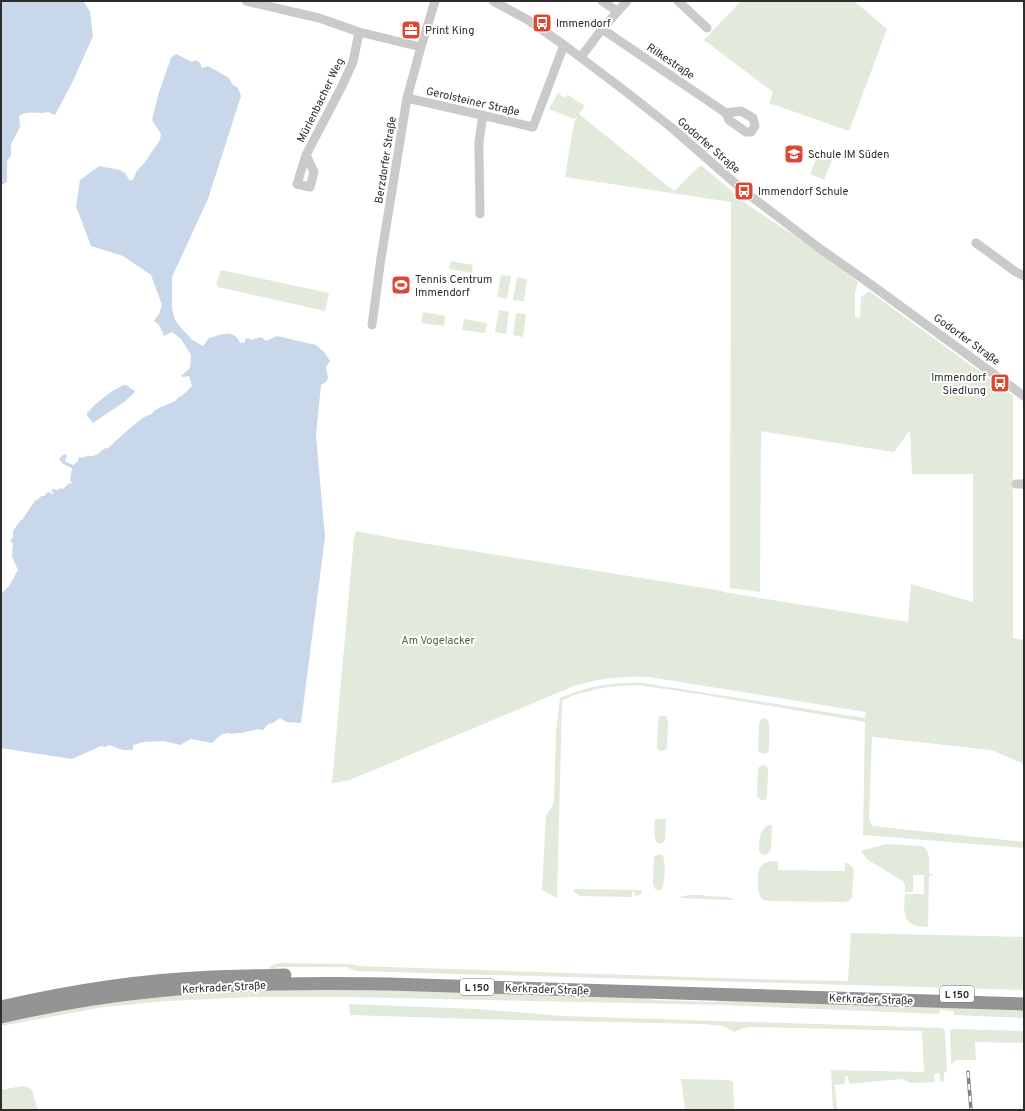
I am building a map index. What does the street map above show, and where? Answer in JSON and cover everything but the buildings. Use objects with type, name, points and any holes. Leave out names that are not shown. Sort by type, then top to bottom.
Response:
[{"type":"highway","name":"Kerkrader Straße","points":[[1,1007],[51,996],[100,988],[154,982],[212,977],[303,974],[1024,996]]},
{"type":"highway","name":"Kerkrader Straße","points":[[1,1017],[54,1005],[101,997],[158,990],[304,983],[396,984],[1024,1004]]},
{"type":"street","points":[[246,1],[319,18],[359,32],[421,47]]},
{"type":"street","name":"Berzdorfer Straße","points":[[372,326],[381,258],[407,98],[435,1]]},
{"type":"street","name":"Godorfer Straße","points":[[492,1],[528,20],[581,57],[672,128],[744,191],[819,248],[1024,396]]},
{"type":"street","points":[[602,1],[617,12]]},
{"type":"street","points":[[581,57],[602,29],[627,1]]},
{"type":"street","points":[[678,1],[707,28]]},
{"type":"street","name":"Rilkestraße","points":[[602,29],[726,113]]},
{"type":"street","name":"Mürlenbacher Weg","points":[[306,156],[353,62],[359,32]]},
{"type":"street","name":"Gerolsteiner Straße","points":[[407,98],[533,127],[564,45]]},
{"type":"street","points":[[480,214],[479,141],[483,115]]},
{"type":"street","points":[[976,243],[1016,272],[1024,276]]},
{"type":"green space","points":[[741,1],[854,1],[887,29],[849,131],[769,103],[773,92],[704,40]]},
{"type":"green space","name":"Am Vogelacker","points":[[558,93],[565,98],[568,95],[585,106],[579,114],[674,191],[701,165],[748,205],[801,240],[858,282],[855,293],[855,317],[860,318],[861,297],[869,291],[1013,396],[1013,638],[1024,640],[1024,764],[991,750],[872,737],[869,819],[872,826],[1024,842],[1024,848],[863,835],[865,722],[638,685],[606,687],[574,695],[562,701],[557,898],[542,890],[546,816],[554,803],[556,732],[560,698],[580,690],[610,684],[643,683],[865,718],[866,712],[649,677],[612,678],[574,686],[350,780],[332,783],[354,537],[356,531],[397,539],[908,622],[911,584],[973,602],[973,474],[912,474],[910,430],[894,452],[761,431],[760,592],[730,588],[731,202],[565,177],[574,123],[578,116],[574,119],[549,109]]},
{"type":"green space","points":[[820,150],[834,155],[824,180],[810,174]]},
{"type":"green space","points":[[451,261],[473,265],[472,273],[449,269]]},
{"type":"green space","points":[[221,270],[329,293],[325,311],[218,287],[216,284]]},
{"type":"green space","points":[[501,275],[511,276],[507,299],[497,297]]},
{"type":"green space","points":[[517,277],[527,279],[524,301],[513,300]]},
{"type":"green space","points":[[499,310],[509,312],[506,334],[495,332]]},
{"type":"green space","points":[[423,312],[445,316],[444,326],[421,323]]},
{"type":"green space","points":[[516,313],[526,314],[523,337],[513,335]]},
{"type":"green space","points":[[464,319],[487,323],[485,333],[462,330]]},
{"type":"green space","points":[[666,716],[668,721],[667,748],[664,751],[660,751],[657,748],[658,721],[659,717]]},
{"type":"green space","points":[[764,718],[767,719],[769,724],[769,750],[767,753],[763,754],[759,752],[758,749],[759,723]]},
{"type":"green space","points":[[762,765],[767,766],[768,771],[767,798],[765,800],[761,800],[757,797],[758,768]]},
{"type":"green space","points":[[655,819],[666,819],[665,840],[659,844],[655,840]]},
{"type":"green space","points":[[768,825],[771,825],[772,827],[771,850],[768,854],[763,855],[759,851],[759,840],[761,833]]},
{"type":"green space","points":[[886,844],[923,846],[928,853],[929,870],[930,874],[933,875],[929,876],[928,927],[915,926],[909,922],[904,911],[905,894],[924,894],[924,875],[913,875],[913,892],[905,892],[903,881],[868,860],[861,851]]},
{"type":"green space","points":[[660,854],[664,859],[665,873],[661,890],[657,890],[653,884],[654,858]]},
{"type":"green space","points":[[772,861],[778,861],[778,870],[845,871],[845,862],[854,869],[852,897],[850,900],[845,902],[764,900],[760,897],[758,892],[759,871],[761,866]]},
{"type":"green space","points":[[573,889],[642,890],[642,892],[635,896],[635,892],[632,892],[632,897],[580,896],[575,893]]},
{"type":"green space","points":[[689,895],[725,896],[733,899],[680,897]]},
{"type":"green space","points":[[851,933],[1024,937],[1024,990],[356,971],[346,967],[279,967],[270,970],[270,966],[279,963],[350,964],[358,966],[848,981]]},
{"type":"green space","points":[[334,988],[642,997],[654,1000],[714,1002],[724,1000],[1024,1009],[1024,1018],[954,1015],[953,1011],[940,1010],[939,1014],[721,1005],[346,997],[253,997],[168,1001],[104,1007],[1,1026],[1,1021],[77,1005],[195,991]]},
{"type":"green space","points":[[349,1004],[477,1009],[563,1016],[941,1028],[944,1029],[945,1032],[947,1070],[944,1073],[944,1081],[940,1082],[939,1073],[934,1074],[935,1082],[911,1083],[902,1079],[849,1084],[848,1076],[845,1076],[845,1084],[835,1085],[837,1110],[833,1110],[831,1070],[924,1072],[922,1031],[749,1027],[735,1032],[723,1026],[703,1024],[350,1015]]},
{"type":"green space","points":[[952,1029],[1024,1031],[1024,1043],[975,1042],[976,1060],[957,1060],[951,1064],[950,1031]]},
{"type":"green space","points":[[681,1079],[729,1080],[733,1082],[734,1110],[685,1110]]},
{"type":"green space","points":[[22,1086],[28,1087],[32,1090],[38,1110],[1,1110],[1,1090]]},
{"type":"water","points":[[1,1],[83,1],[90,11],[93,36],[73,81],[55,115],[48,112],[30,112],[19,116],[20,127],[11,144],[11,156],[7,161],[7,182],[1,185]]},
{"type":"water","points":[[176,54],[192,62],[196,60],[200,63],[202,68],[208,66],[229,78],[233,85],[238,88],[241,96],[208,199],[172,277],[172,308],[175,320],[191,339],[203,346],[209,338],[222,334],[234,335],[240,343],[245,342],[245,339],[249,338],[251,340],[261,337],[266,341],[277,336],[316,345],[324,352],[330,361],[326,367],[328,378],[326,382],[321,385],[316,435],[325,537],[301,723],[286,722],[280,718],[273,723],[268,724],[263,730],[258,729],[242,733],[222,734],[212,743],[191,739],[180,745],[164,741],[143,742],[133,745],[133,750],[123,750],[109,745],[105,747],[101,746],[72,759],[1,748],[1,594],[9,586],[18,570],[12,557],[13,544],[10,540],[13,538],[13,531],[35,501],[41,496],[45,496],[46,493],[49,492],[52,494],[54,493],[51,491],[53,489],[63,489],[68,484],[72,483],[70,480],[72,468],[63,464],[59,459],[64,454],[67,455],[65,460],[66,462],[73,465],[78,461],[79,457],[82,458],[98,454],[104,449],[108,448],[144,417],[175,401],[192,386],[189,376],[181,376],[190,368],[191,355],[181,339],[172,332],[164,336],[159,325],[154,321],[159,314],[162,305],[151,275],[123,256],[91,246],[76,206],[80,180],[99,166],[120,170],[125,173],[130,181],[132,180],[136,172],[160,140],[161,134],[152,120],[159,92],[171,58]]},
{"type":"water","points":[[124,385],[135,391],[134,393],[124,402],[93,423],[87,413],[104,397]]},
{"type":"railway","points":[[968,1072],[971,1110]]},
{"type":"place","name":"Immendorf","points":[[542,23]]},
{"type":"place","name":"Print King","points":[[411,30]]},
{"type":"place","name":"Schule IM Süden","points":[[794,154]]},
{"type":"place","name":"Immendorf Schule","points":[[744,191]]},
{"type":"place","name":"Tennis Centrum Immendorf","points":[[401,285]]},
{"type":"place","name":"Immendorf Siedlung","points":[[1000,383]]}]
